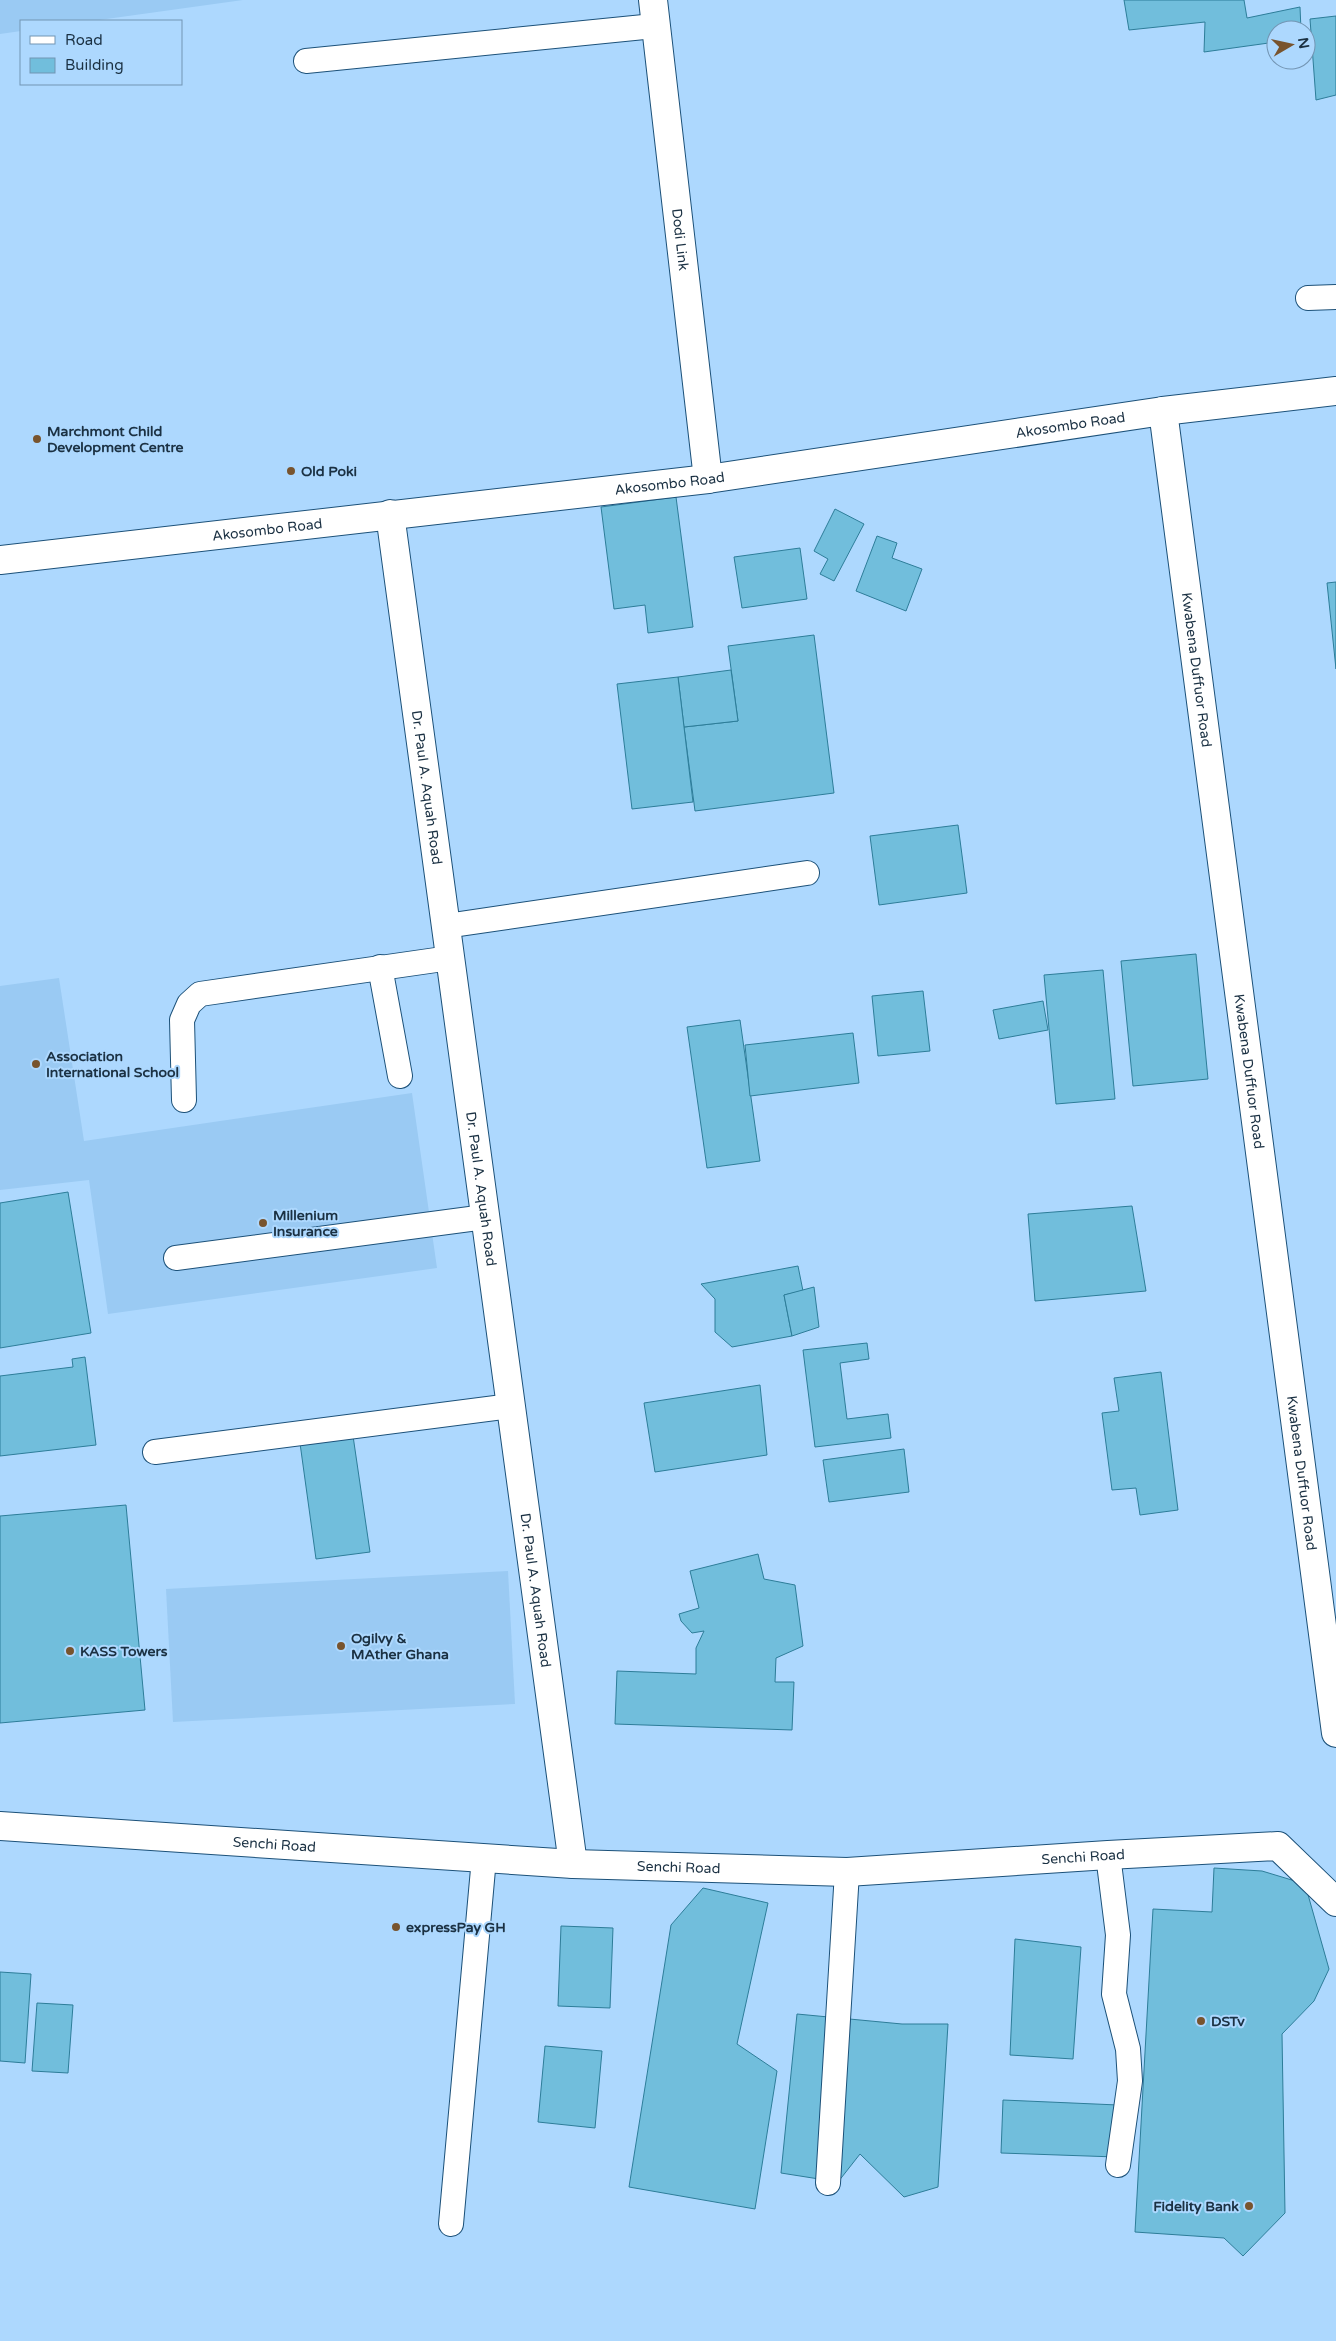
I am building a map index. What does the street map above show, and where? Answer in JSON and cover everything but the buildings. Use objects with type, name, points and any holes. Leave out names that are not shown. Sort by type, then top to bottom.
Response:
[{"type":"street","name":"Dodi Link","points":[[653,13],[708,479]]},
{"type":"street","name":"Akosombo Road","points":[[0,560],[708,479],[1163,410],[1336,391]]},
{"type":"street","name":"Kwabena Duffuor Road","points":[[1163,410],[1336,1733]]},
{"type":"street","name":"Dr. Paul A. Aquah Road","points":[[390,514],[573,1864]]},
{"type":"street","name":"Senchi Road","points":[[0,1826],[573,1864],[847,1872],[1278,1846],[1336,1902]]},
{"type":"lane","points":[[306,61],[653,13]]},
{"type":"lane","points":[[1308,298],[1336,297]]},
{"type":"lane","points":[[446,926],[807,873]]},
{"type":"lane","points":[[184,1100],[182,1020],[188,1004],[200,994],[450,958]]},
{"type":"lane","points":[[380,967],[400,1076]]},
{"type":"lane","points":[[176,1258],[486,1217]]},
{"type":"lane","points":[[155,1452],[511,1406]]},
{"type":"lane","points":[[1108,1855],[1118,1935],[1114,1994],[1128,2049],[1130,2081],[1118,2165]]},
{"type":"lane","points":[[451,2224],[484,1858]]},
{"type":"lane","points":[[828,2183],[847,1872]]},
{"type":"shaded area","points":[[0,0],[243,0],[99,20],[20,20],[20,31],[0,34]]},
{"type":"shaded area","name":"Millenium Insurance","points":[[59,978],[84,1141],[412,1093],[437,1268],[108,1314],[89,1180],[0,1190],[0,986]]},
{"type":"shaded area","name":"Ogilvy & MAther Ghana","points":[[508,1571],[515,1704],[173,1722],[166,1589]]},
{"type":"place","name":"Marchmont Child Development Centre","points":[[37,439]]},
{"type":"place","name":"Old Poki","points":[[291,471]]},
{"type":"place","name":"Association International School","points":[[36,1064]]},
{"type":"place","name":"Millenium Insurance","points":[[263,1223]]},
{"type":"place","name":"Ogilvy & MAther Ghana","points":[[341,1646]]},
{"type":"place","name":"KASS Towers","points":[[70,1651]]},
{"type":"place","name":"expressPay GH","points":[[396,1927]]},
{"type":"place","name":"DSTv","points":[[1201,2021]]},
{"type":"place","name":"Fidelity Bank","points":[[1249,2206]]}]
